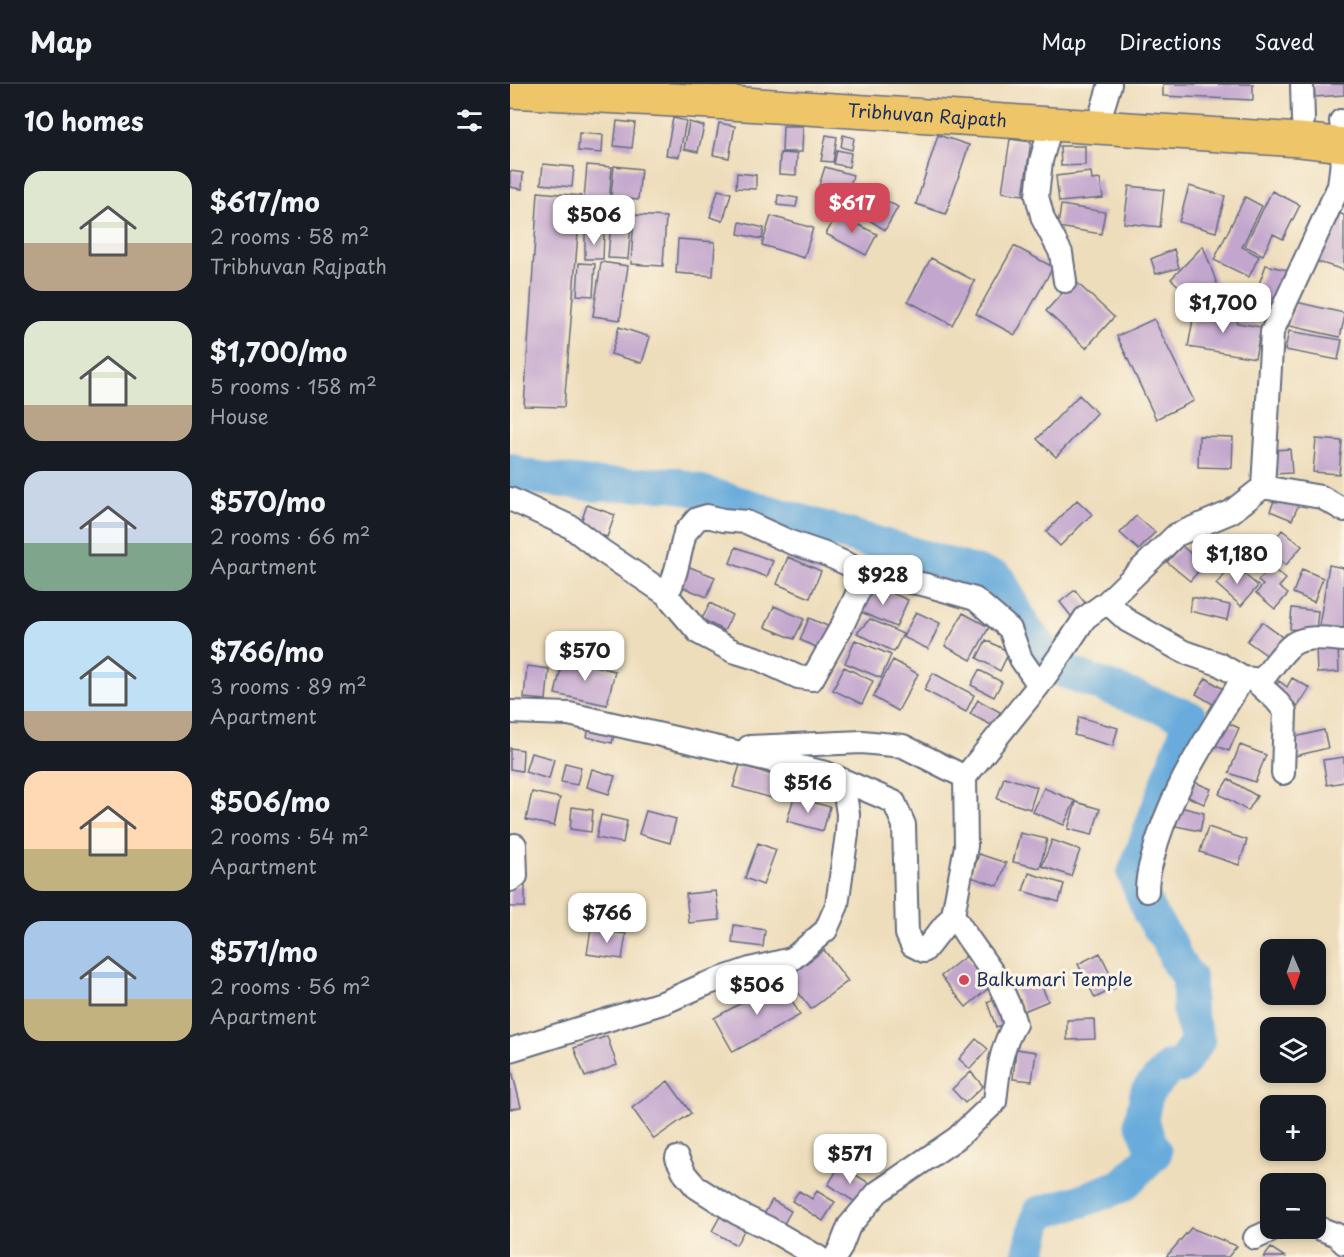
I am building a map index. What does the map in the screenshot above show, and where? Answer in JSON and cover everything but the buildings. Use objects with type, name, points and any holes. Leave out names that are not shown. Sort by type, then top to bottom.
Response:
[{"type":"highway","name":"Tribhuvan Rajpath","points":[[692,84],[1016,104],[1103,106],[1303,120],[1343,129]]},
{"type":"highway","name":"Tribhuvan Rajpath","points":[[510,92],[621,91],[729,104],[1051,125],[1103,106],[1300,140],[1343,129]]},
{"type":"street","points":[[1302,84],[1303,120]]},
{"type":"street","points":[[1051,125],[1041,161],[1037,196],[1043,219],[1061,253],[1065,281]]},
{"type":"street","points":[[1263,487],[1272,332],[1339,186],[1343,129]]},
{"type":"street","points":[[510,712],[569,714],[826,773],[894,802],[904,825],[907,934],[912,945],[924,951],[953,915],[966,846],[965,777],[1039,685],[1085,618],[1107,602],[1176,535],[1231,512],[1263,487],[1321,497],[1344,510]]},
{"type":"street","points":[[510,500],[571,527],[666,594],[699,633],[733,651],[759,659],[798,677],[812,679],[842,627],[867,573]]},
{"type":"street","points":[[666,594],[676,570],[685,533],[698,519],[707,516],[746,522],[867,573],[926,585],[975,599],[1010,629],[1021,659],[1039,685]]},
{"type":"street","points":[[1107,602],[1128,621],[1184,652],[1219,664],[1249,679],[1275,699],[1285,711],[1283,773]]},
{"type":"street","points":[[1249,679],[1262,680],[1294,644],[1310,639],[1344,640]]},
{"type":"street","points":[[1147,891],[1156,842],[1173,802],[1189,769],[1249,679]]},
{"type":"street","points":[[736,752],[749,747],[862,742],[903,746],[965,777]]},
{"type":"street","points":[[510,1050],[665,1002],[750,969],[792,959],[826,930],[837,905],[848,814],[845,794],[826,773]]},
{"type":"street","points":[[510,880],[516,876],[515,845]]},
{"type":"street","points":[[835,1257],[849,1226],[878,1192],[957,1138],[995,1102],[998,1067],[1006,1038],[1015,1024],[996,979],[953,915]]},
{"type":"street","points":[[677,1158],[685,1174],[696,1187],[737,1213],[818,1257]]},
{"type":"street","points":[[1326,1231],[1337,1235],[1344,1243]]},
{"type":"street","points":[[1255,1238],[1260,1236]]},
{"type":"waterway","points":[[510,470],[521,476],[598,485],[674,484],[999,579],[1025,629],[1061,670],[1191,718],[1134,874],[1149,912],[1171,946],[1177,962],[1189,977],[1189,1011],[1198,1041],[1181,1066],[1170,1067],[1147,1092],[1141,1121],[1155,1153],[1123,1185],[1081,1201],[1039,1213],[1028,1257]]},
{"type":"place","name":"Balkumari Temple","points":[[964,980]]}]
